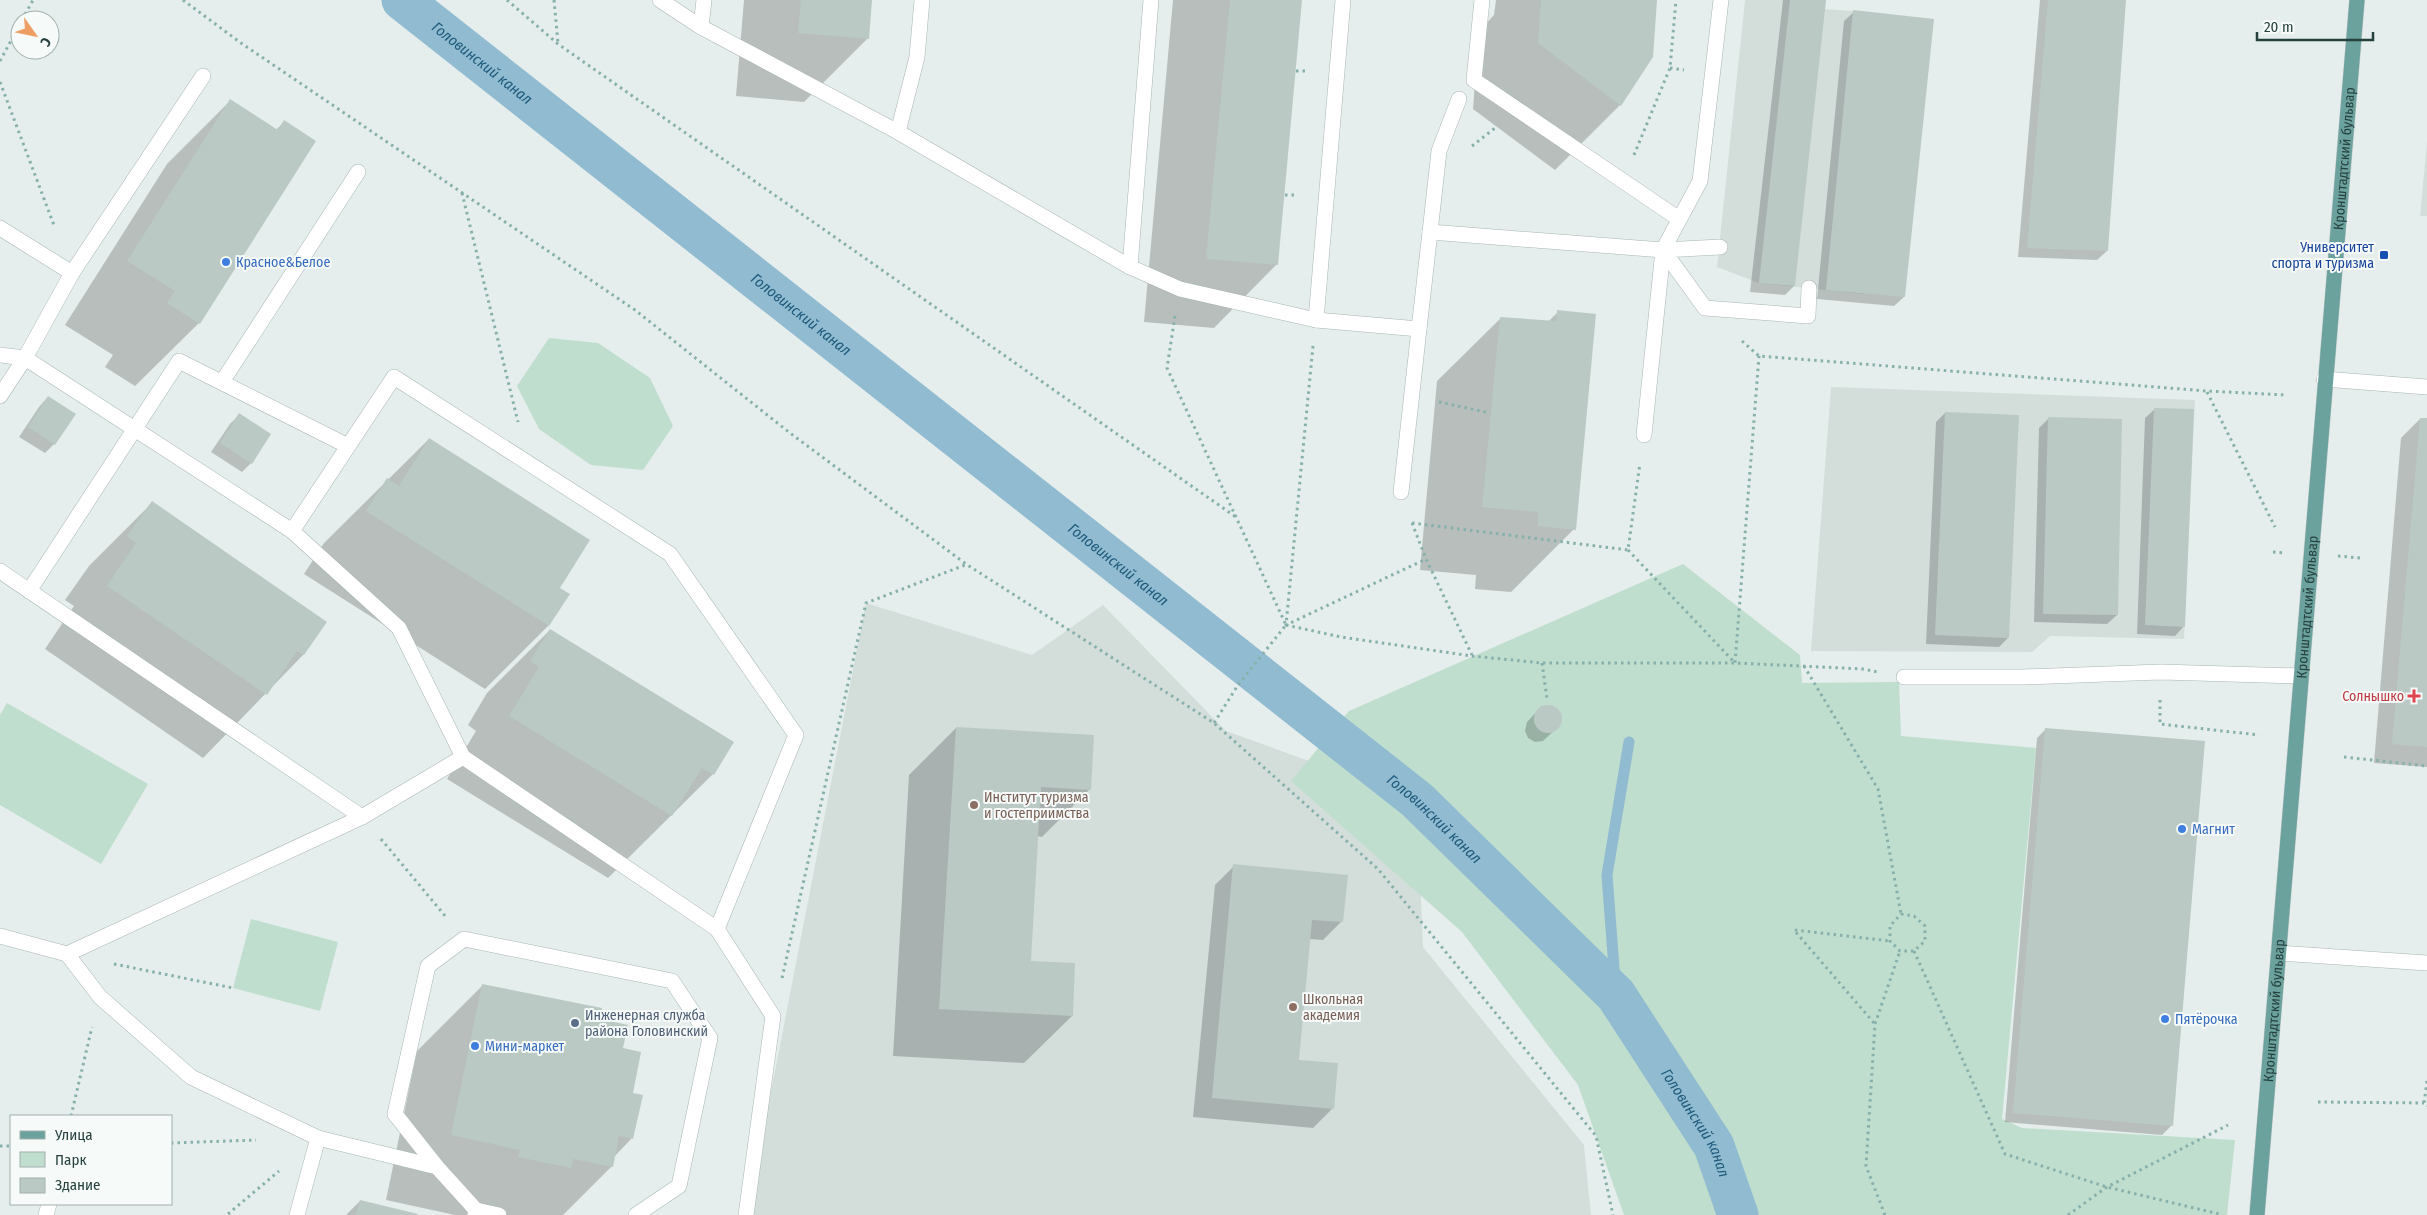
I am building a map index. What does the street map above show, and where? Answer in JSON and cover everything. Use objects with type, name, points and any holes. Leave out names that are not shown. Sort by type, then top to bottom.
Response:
[{"type":"main road","name":"Кронштадтский бульвар","points":[[2257,1215],[2324,379],[2357,0]]},
{"type":"lane","points":[[660,0],[701,27],[898,132],[1130,267],[1180,289],[1316,320],[1419,329]]},
{"type":"lane","points":[[701,27],[704,0]]},
{"type":"lane","points":[[898,132],[917,57],[922,0]]},
{"type":"lane","points":[[1130,267],[1151,0]]},
{"type":"lane","points":[[1316,320],[1343,0]]},
{"type":"lane","points":[[1482,0],[1474,80],[1679,219]]},
{"type":"lane","points":[[1644,435],[1663,250],[1700,181],[1721,0]]},
{"type":"lane","points":[[0,396],[25,358],[72,273],[203,76]]},
{"type":"lane","points":[[1401,492],[1439,151],[1459,99]]},
{"type":"lane","points":[[222,382],[358,172]]},
{"type":"lane","points":[[0,228],[72,273]]},
{"type":"lane","points":[[1430,232],[1663,250],[1720,246]]},
{"type":"lane","points":[[1663,250],[1705,308],[1808,316],[1809,288]]},
{"type":"lane","points":[[0,355],[25,358],[292,530],[399,628],[463,757],[717,929],[773,1016],[746,1215]]},
{"type":"lane","points":[[29,591],[179,361],[348,446]]},
{"type":"lane","points":[[292,530],[394,377],[670,554],[796,735],[717,929]]},
{"type":"lane","points":[[2324,379],[2427,387]]},
{"type":"lane","points":[[0,571],[362,817]]},
{"type":"lane","points":[[1904,677],[2023,677],[2161,672],[2301,676]]},
{"type":"lane","points":[[67,954],[362,817],[463,757]]},
{"type":"lane","points":[[0,936],[67,954],[100,998],[191,1077],[318,1138],[437,1166]]},
{"type":"lane","points":[[499,1215],[476,1213],[395,1114],[428,966],[464,938],[672,981],[710,1038],[679,1186],[636,1215]]},
{"type":"lane","points":[[2278,953],[2427,963]]},
{"type":"lane","points":[[297,1215],[318,1138]]},
{"type":"path","points":[[183,0],[241,43],[635,310],[790,433],[966,564],[1214,723],[1378,869],[1596,1136],[1613,1215]]},
{"type":"path","points":[[507,0],[558,44],[1236,517]]},
{"type":"path","points":[[554,0],[558,44]]},
{"type":"path","points":[[1624,181],[1670,68],[1676,0]]},
{"type":"path","points":[[0,61],[10,42]]},
{"type":"path","points":[[0,82],[72,273]]},
{"type":"path","points":[[1471,147],[1518,110]]},
{"type":"path","points":[[462,193],[519,425]]},
{"type":"path","points":[[1180,289],[1167,368],[1286,625]]},
{"type":"path","points":[[1286,625],[1316,320]]},
{"type":"path","points":[[1739,338],[1759,356],[2207,391],[2286,395]]},
{"type":"path","points":[[1735,663],[1759,356]]},
{"type":"path","points":[[2207,391],[2275,527]]},
{"type":"path","points":[[1411,396],[1490,413]]},
{"type":"path","points":[[1628,550],[1644,435]]},
{"type":"path","points":[[1401,492],[1426,559],[1472,656]]},
{"type":"path","points":[[1412,523],[1628,550],[1735,663]]},
{"type":"path","points":[[1214,723],[1238,685],[1286,625],[1426,559]]},
{"type":"path","points":[[773,1016],[866,603],[966,564]]},
{"type":"path","points":[[1286,625],[1341,637],[1472,656],[1542,663],[1735,663],[1864,669],[1904,677]]},
{"type":"path","points":[[1542,663],[1547,700]]},
{"type":"path","points":[[1804,666],[1878,789],[1901,914]]},
{"type":"path","points":[[2161,672],[2160,724],[2259,734]]},
{"type":"path","points":[[2344,758],[2427,766]]},
{"type":"path","points":[[362,817],[464,938]]},
{"type":"path","points":[[1890,941],[1890,926],[1901,914]]},
{"type":"path","points":[[1875,1024],[1794,930],[1890,941],[1900,951],[1914,951],[1925,940],[1925,926],[1914,916],[1901,914]]},
{"type":"path","points":[[1885,1215],[1866,1166],[1875,1024],[1900,951]]},
{"type":"path","points":[[1914,951],[2005,1154],[2107,1186],[2219,1214]]},
{"type":"path","points":[[67,954],[233,988]]},
{"type":"path","points":[[71,1115],[100,998]]},
{"type":"path","points":[[2424,1103],[2427,1081]]},
{"type":"path","points":[[2318,1102],[2424,1103],[2427,1106]]},
{"type":"path","points":[[2068,1215],[2107,1186],[2228,1125]]},
{"type":"path","points":[[172,1143],[259,1140]]},
{"type":"path","points":[[228,1214],[280,1170]]},
{"type":"shaded area","points":[[1745,0],[1826,0],[1825,9],[1890,14],[1864,294],[1759,283],[1717,267]]},
{"type":"shaded area","points":[[2427,142],[2427,216],[2420,216]]},
{"type":"shaded area","points":[[1831,387],[2195,400],[2184,639],[2050,636],[2032,652],[1811,651]]},
{"type":"shaded area","points":[[866,603],[1032,655],[1103,605],[1226,731],[1417,800],[1423,947],[1584,1145],[1591,1215],[747,1215]]},
{"type":"green space","points":[[549,338],[598,343],[650,378],[673,426],[643,470],[591,465],[539,429],[517,386]]},
{"type":"green space","points":[[1683,564],[1800,655],[1802,683],[1899,682],[1901,736],[2036,748],[2002,1119],[2022,1128],[2235,1140],[2227,1215],[1624,1215],[1578,1085],[1462,932],[1291,781],[1349,711]]},
{"type":"green space","points":[[7,703],[148,784],[101,864],[0,805],[0,715]]},
{"type":"green space","points":[[251,919],[338,942],[320,1011],[233,988]]},
{"type":"building","points":[[801,0],[872,0],[869,39],[798,33]]},
{"type":"building","points":[[1230,0],[1302,0],[1278,265],[1206,259]]},
{"type":"building","points":[[1541,0],[1657,0],[1653,57],[1621,106],[1538,43]]},
{"type":"building","points":[[1790,0],[1826,0],[1795,286],[1759,283]]},
{"type":"building","points":[[2048,0],[2126,0],[2108,251],[2027,248]]},
{"type":"building","points":[[1853,10],[1934,19],[1905,297],[1826,290]]},
{"type":"building","points":[[230,99],[278,130],[284,120],[316,141],[200,324],[167,303],[175,291],[127,261]]},
{"type":"building","points":[[1557,310],[1596,314],[1576,530],[1538,526],[1538,512],[1482,507],[1500,317],[1556,321]]},
{"type":"building","points":[[48,396],[76,414],[55,445],[28,427]]},
{"type":"building","points":[[2154,408],[2194,409],[2185,627],[2145,625]]},
{"type":"building","points":[[1945,412],[2019,415],[2009,638],[1935,635]]},
{"type":"building","points":[[239,413],[271,434],[252,464],[220,443]]},
{"type":"building","points":[[2048,417],[2122,419],[2118,615],[2043,614]]},
{"type":"building","points":[[2420,418],[2427,418],[2427,747],[2392,744]]},
{"type":"building","points":[[429,438],[590,540],[560,588],[570,594],[549,626],[366,511],[387,478],[399,486]]},
{"type":"building","points":[[152,501],[327,622],[304,655],[297,651],[267,695],[107,586],[136,543],[127,536]]},
{"type":"building","points":[[550,629],[734,742],[714,775],[702,768],[672,816],[509,716],[539,667],[530,661]]},
{"type":"building","points":[[1548,705],[1558,709],[1562,719],[1558,729],[1548,733],[1538,729],[1534,719],[1538,709]]},
{"type":"building","points":[[956,727],[1094,735],[1091,790],[1041,787],[1031,961],[1075,963],[1073,1016],[939,1009]]},
{"type":"building","points":[[2045,728],[2205,741],[2173,1126],[2013,1113]]},
{"type":"building","points":[[1233,864],[1348,875],[1343,922],[1312,920],[1299,1060],[1338,1063],[1334,1109],[1212,1098]]},
{"type":"building","points":[[482,984],[602,1008],[600,1019],[628,1025],[623,1048],[641,1052],[633,1093],[643,1095],[633,1139],[619,1136],[613,1167],[573,1159],[571,1168],[518,1157],[520,1150],[451,1135]]},
{"type":"building","points":[[360,1200],[418,1214],[418,1215],[356,1215]]},
{"type":"waterway","name":"Головинский канал","points":[[402,0],[1417,800],[1616,995],[1714,1146],[1738,1215]]},
{"type":"waterway","points":[[1616,995],[1607,875],[1629,742]]},
{"type":"place","name":"Университет спорта и туризма","points":[[2384,255]]},
{"type":"place","name":"Красное&Белое","points":[[226,262]]},
{"type":"place","name":"Солнышко","points":[[2414,696]]},
{"type":"place","name":"Институт туризма и гостеприимства","points":[[974,805]]},
{"type":"place","name":"Магнит","points":[[2182,829]]},
{"type":"place","name":"Школьная академия","points":[[1293,1007]]},
{"type":"place","name":"Пятёрочка","points":[[2165,1019]]},
{"type":"place","name":"Инженерная служба района Головинский","points":[[575,1023]]},
{"type":"place","name":"Мини-маркет","points":[[475,1046]]}]
